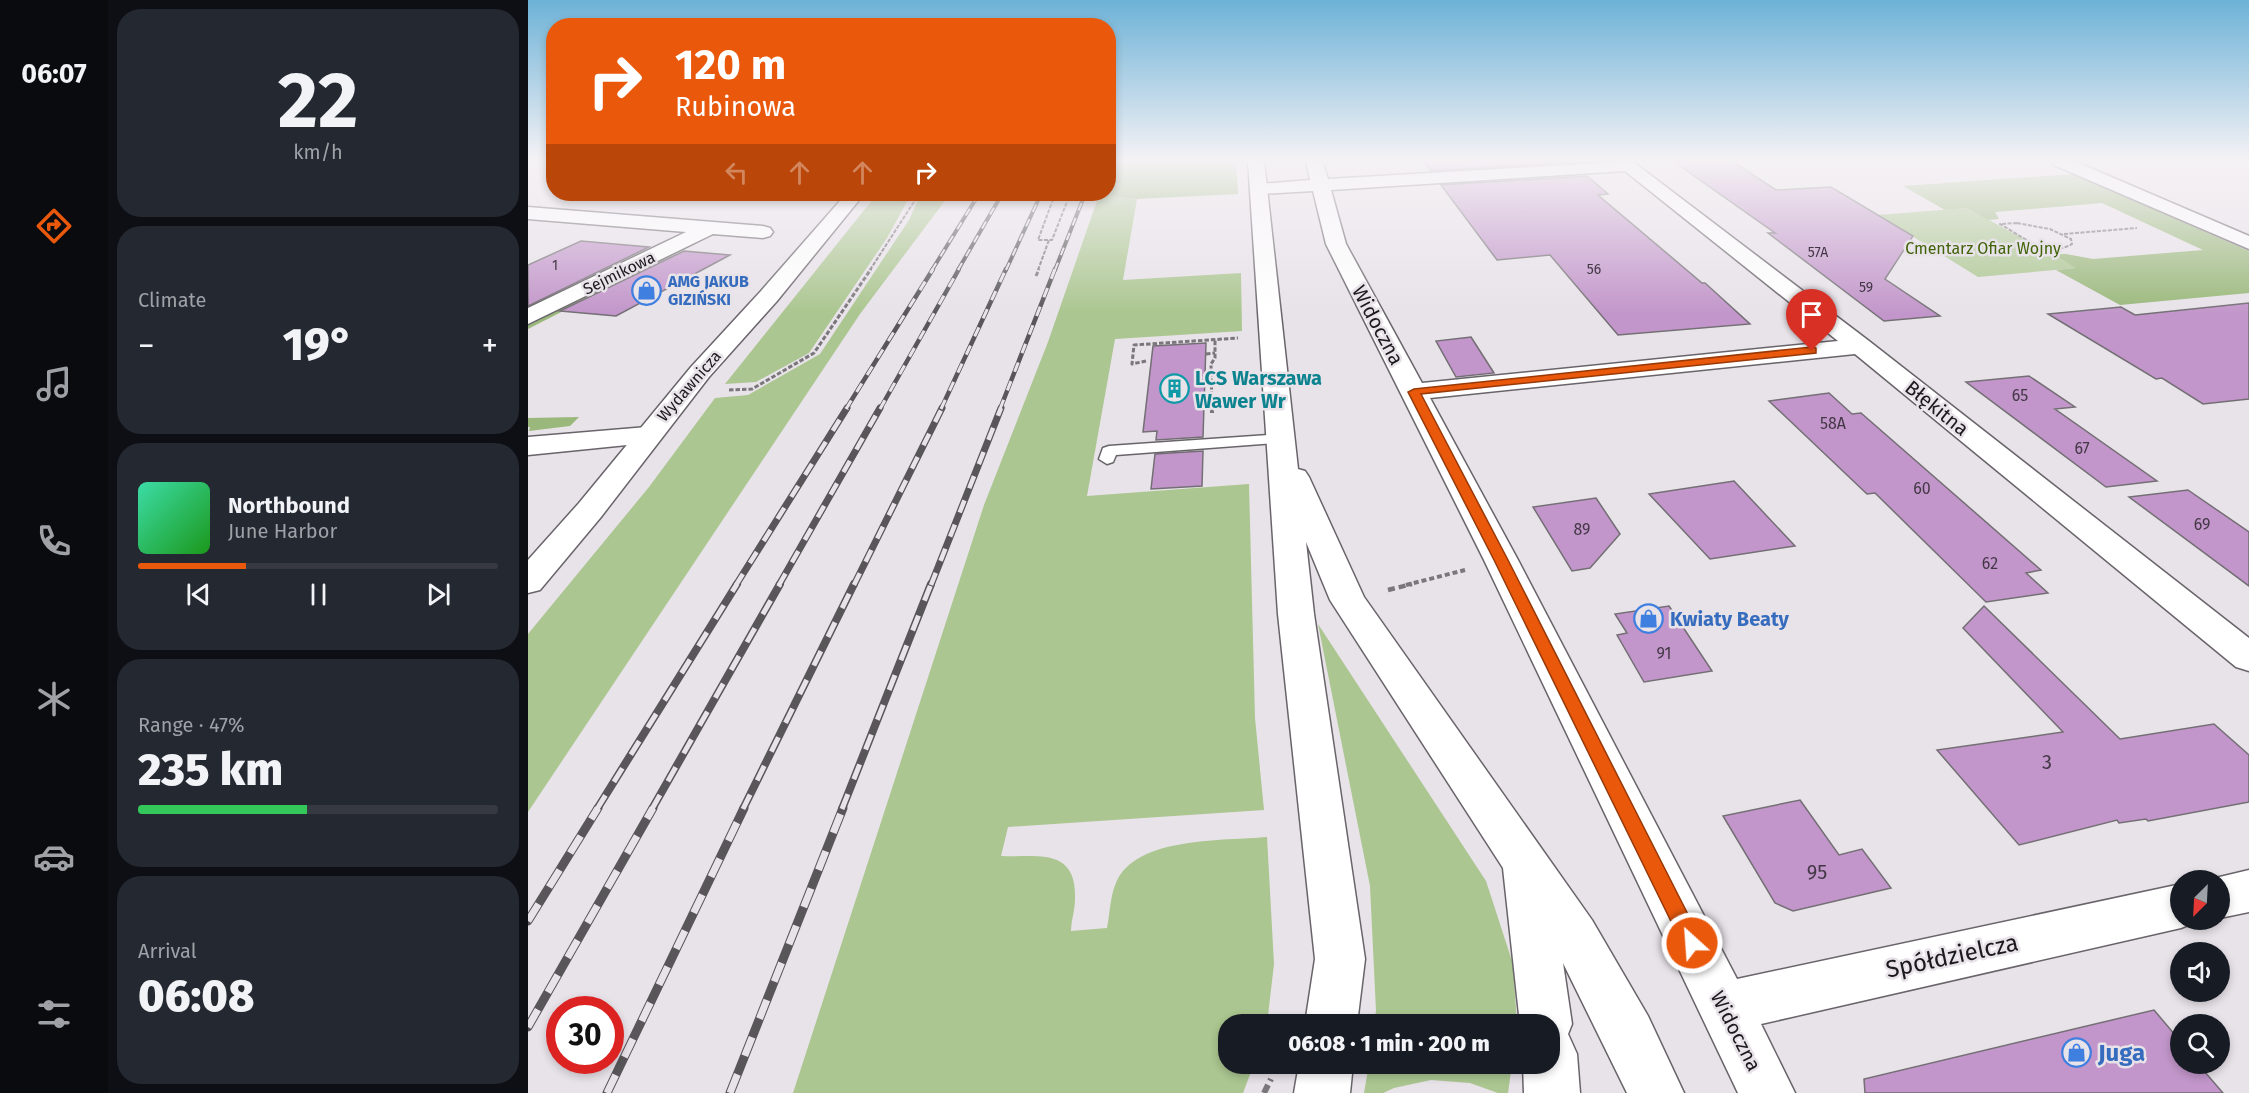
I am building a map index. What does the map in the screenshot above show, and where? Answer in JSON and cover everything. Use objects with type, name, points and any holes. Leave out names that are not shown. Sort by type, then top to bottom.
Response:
[{"type":"street","name":"Wydawnicza","points":[[528,582],[590,510],[647,436],[840,212]]},
{"type":"street","points":[[1261,212],[1296,614],[1340,959],[1332,1014]]},
{"type":"street","name":"Widoczna","points":[[1328,212],[1336,244],[1501,560],[1767,1093]]},
{"type":"street","name":"Błękitna","points":[[1689,212],[1860,346],[2249,658]]},
{"type":"street","points":[[2178,212],[2249,243]]},
{"type":"street","points":[[528,213],[763,232]]},
{"type":"street","name":"Sejmikowa","points":[[528,317],[709,228]]},
{"type":"street","points":[[1414,392],[1860,346]]},
{"type":"street","points":[[528,446],[647,436]]},
{"type":"street","points":[[1283,446],[1348,600],[1575,936],[1629,1035],[1656,1093]]},
{"type":"street","points":[[1525,864],[1545,1014]]},
{"type":"street","points":[[2230,895],[2249,891]]},
{"type":"street","name":"Spółdzielcza","points":[[1724,1007],[2170,908]]},
{"type":"street","points":[[1322,1093],[1325,1074]]},
{"type":"street","points":[[1551,1074],[1552,1093]]},
{"type":"lane","points":[[1107,459],[1109,451],[1168,455],[1283,446]]},
{"type":"path","points":[[720,391],[752,389],[814,353],[908,212]]},
{"type":"path","points":[[1048,212],[1038,240],[1052,240],[1063,212]]},
{"type":"path","points":[[2063,234],[2071,239],[2072,244],[2067,248],[2051,251],[2000,224],[2035,225],[2063,234],[2142,228]]},
{"type":"path","points":[[1036,276],[1049,240]]},
{"type":"path","points":[[1146,362],[1132,364],[1134,345],[1242,338]]},
{"type":"path","points":[[1212,424],[1211,364],[1215,353],[1215,339]]},
{"type":"path","points":[[1206,354],[1215,353]]},
{"type":"path","points":[[1199,396],[1212,396]]},
{"type":"green space","points":[[863,212],[901,212],[887,238],[809,353],[756,382],[725,384]]},
{"type":"green space","points":[[913,212],[936,212],[860,314],[528,812],[528,634],[649,487],[715,398],[748,395],[820,354]]},
{"type":"green space","points":[[1093,212],[1135,212],[1123,280],[1241,273],[1242,331],[1115,339],[1087,496],[1249,484],[1255,718],[1264,810],[1008,827],[1001,856],[1051,858],[1069,870],[1074,882],[1075,899],[1071,931],[1107,928],[1116,883],[1126,868],[1142,857],[1161,849],[1183,844],[1267,837],[1274,964],[1268,1014],[1218,1014],[1218,1074],[1250,1074],[1243,1093],[793,1093],[984,505],[1048,342]]},
{"type":"green space","name":"Cmentarz Ofiar Wojny","points":[[1916,212],[1974,212],[2077,268],[1978,277],[1878,215]]},
{"type":"green space","points":[[1974,212],[1995,212],[1999,219],[1988,220]]},
{"type":"green space","points":[[2121,212],[2160,212],[2249,251],[2249,293],[2120,305],[2056,270],[2076,268],[2052,254],[2093,259],[2203,250]]},
{"type":"green space","points":[[706,235],[712,235],[528,329],[528,325]]},
{"type":"green space","points":[[579,417],[570,426],[529,431],[530,427],[528,427],[528,418]]},
{"type":"green space","points":[[1318,624],[1486,881],[1513,964],[1516,1014],[1376,1014],[1370,886]]},
{"type":"green space","points":[[1367,1074],[1511,1074],[1508,1093],[1498,1093],[1470,1083],[1431,1080],[1394,1088],[1383,1093],[1364,1093]]},
{"type":"building","points":[[1461,212],[1618,212],[1702,283],[1705,283],[1750,324],[1618,335],[1550,255],[1497,260]]},
{"type":"building","points":[[1745,212],[1873,212],[1913,236],[1885,279],[1940,316],[1884,321],[1768,233],[1775,233]]},
{"type":"building","points":[[581,241],[649,247],[528,306],[528,265]]},
{"type":"building","points":[[684,251],[730,255],[616,316],[560,311]]},
{"type":"building","points":[[2249,303],[2249,399],[2203,404],[2162,378],[2156,379],[2048,314],[2121,307],[2135,315]]},
{"type":"building","points":[[1471,337],[1494,373],[1456,377],[1436,341]]},
{"type":"building","name":"LCS Warszawa Wawer Wr","points":[[1206,343],[1203,437],[1156,440],[1157,431],[1143,432],[1153,346]]},
{"type":"building","points":[[2029,376],[2075,407],[2055,409],[2157,481],[2106,487],[1966,382]]},
{"type":"building","points":[[1829,393],[1852,414],[1861,413],[2041,570],[2026,573],[2048,593],[1986,602],[1875,493],[1867,494],[1769,401]]},
{"type":"building","points":[[1203,451],[1202,486],[1151,489],[1155,454]]},
{"type":"building","points":[[1734,481],[1795,546],[1710,559],[1649,494]]},
{"type":"building","points":[[2188,490],[2249,532],[2249,586],[2129,497]]},
{"type":"building","points":[[1596,498],[1620,534],[1590,568],[1572,571],[1533,507]]},
{"type":"building","points":[[1669,606],[1712,671],[1644,682],[1617,635],[1627,633],[1615,614]]},
{"type":"building","points":[[1984,606],[2120,739],[2214,724],[2249,755],[2249,802],[2148,821],[2146,819],[2119,823],[2117,820],[2019,845],[1937,750],[2063,732],[1963,628]]},
{"type":"building","points":[[1800,800],[1839,855],[1862,849],[1891,888],[1793,911],[1775,903],[1723,816]]},
{"type":"building","name":"Juga","points":[[2154,1010],[2170,1029],[2170,1074],[2207,1074],[2223,1093],[1865,1093],[1864,1079]]},
{"type":"railway","points":[[932,270],[968,212]]},
{"type":"railway","points":[[958,270],[992,212]]},
{"type":"railway","points":[[1006,270],[1033,212]]},
{"type":"railway","points":[[1055,270],[1078,212]]},
{"type":"railway","points":[[846,409],[933,269]]},
{"type":"railway","points":[[880,409],[959,269]]},
{"type":"railway","points":[[941,409],[1006,269]]},
{"type":"railway","points":[[1000,409],[1055,269]]},
{"type":"railway","points":[[736,585],[847,408]]},
{"type":"railway","points":[[779,585],[880,408]]},
{"type":"railway","points":[[854,585],[942,408]]},
{"type":"railway","points":[[931,585],[1001,408]]},
{"type":"railway","points":[[597,809],[737,584]]},
{"type":"railway","points":[[652,809],[780,584]]},
{"type":"railway","points":[[743,809],[854,584]]},
{"type":"railway","points":[[842,809],[931,584]]},
{"type":"railway","points":[[528,921],[598,808]]},
{"type":"railway","points":[[528,1027],[653,808]]},
{"type":"railway","points":[[607,1093],[744,808]]},
{"type":"railway","points":[[730,1093],[843,808]]},
{"type":"place","name":"AMG JAKUB GIZIŃSKI","points":[[647,290]]},
{"type":"place","name":"LCS Warszawa Wawer Wr","points":[[1174,389]]},
{"type":"place","name":"Kwiaty Beaty","points":[[1649,619]]},
{"type":"place","name":"Juga","points":[[2077,1053]]},
{"type":"route","points":[[1692,943],[1501,560],[1414,392],[1812,351]]}]
